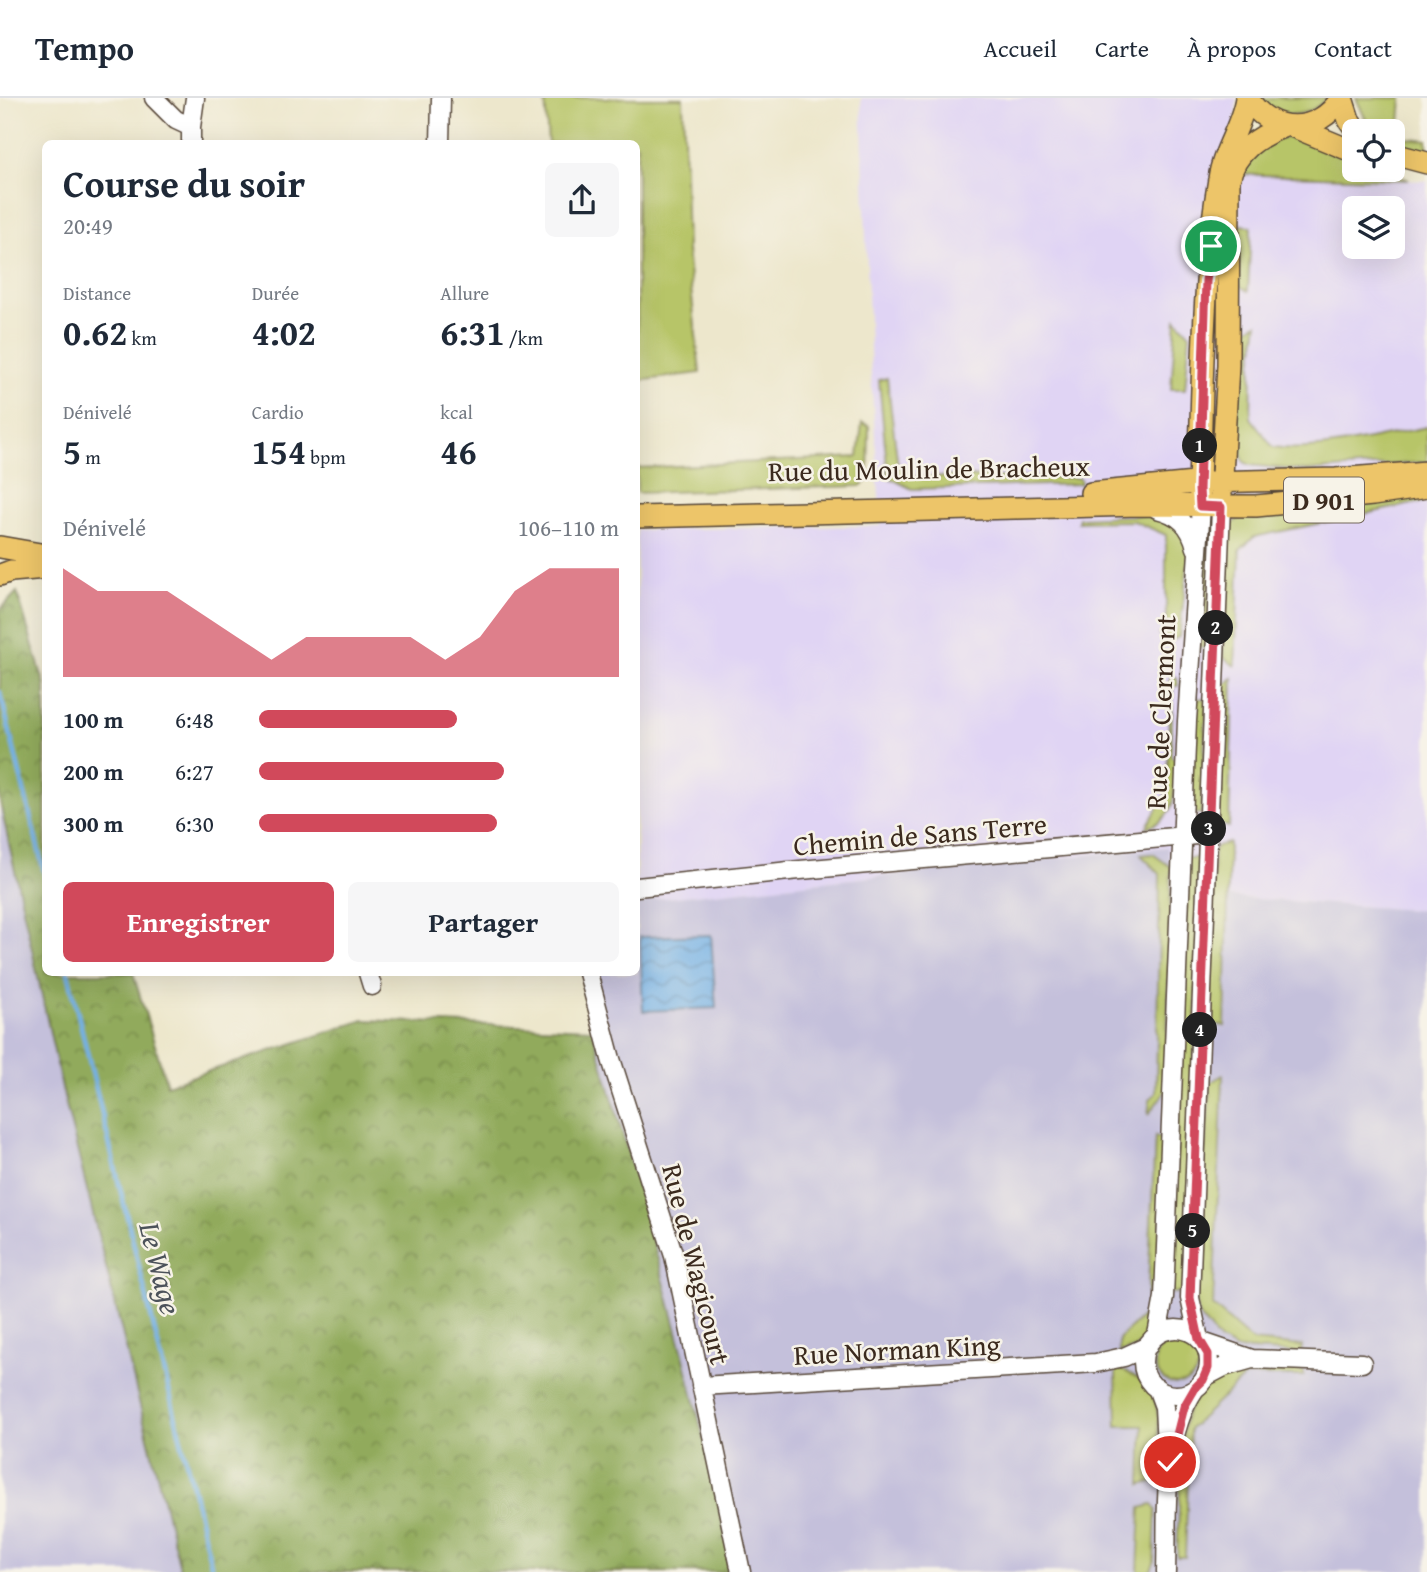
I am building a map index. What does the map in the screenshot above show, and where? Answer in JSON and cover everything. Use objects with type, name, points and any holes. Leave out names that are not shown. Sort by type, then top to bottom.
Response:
[{"type":"main road","points":[[1247,98],[1264,117],[1342,147]]},
{"type":"main road","name":"Rue de Clermont","points":[[1211,506],[1199,482],[1208,260],[1220,170],[1247,98]]},
{"type":"main road","points":[[1342,98],[1349,119]]},
{"type":"main road","name":"Rue de Clermont","points":[[1211,506],[1222,482],[1230,174],[1237,159],[1249,146],[1270,131],[1312,124],[1332,111],[1342,98]]},
{"type":"main road","points":[[1405,157],[1427,163]]},
{"type":"main road","points":[[1405,168],[1427,173]]},
{"type":"main road","points":[[1224,433],[1229,451],[1240,466],[1257,475],[1279,480]]},
{"type":"main road","name":"D 901","points":[[1222,482],[1425,475]]},
{"type":"main road","name":"D 901","points":[[1211,506],[1281,505],[1425,475]]},
{"type":"main road","name":"Rue du Moulin de Bracheux","points":[[640,503],[1077,494],[1222,482]]},
{"type":"main road","name":"Rue du Moulin de Bracheux","points":[[640,517],[1140,505],[1211,506]]},
{"type":"main road","points":[[0,547],[42,554]]},
{"type":"main road","points":[[0,575],[11,571],[42,568]]},
{"type":"street","points":[[154,98],[191,135]]},
{"type":"street","points":[[191,135],[195,98]]},
{"type":"street","points":[[440,140],[441,98]]},
{"type":"street","points":[[1140,505],[1180,519],[1192,536],[1196,559]]},
{"type":"street","name":"Rue de Clermont","points":[[1152,1340],[1164,1297],[1189,667],[1196,559],[1211,506]]},
{"type":"street","name":"Rue de Clermont","points":[[1201,1340],[1190,1298],[1214,673],[1211,506]]},
{"type":"street","points":[[1189,667],[1214,673]]},
{"type":"street","name":"Chemin de Sans Terre","points":[[640,887],[1208,834]]},
{"type":"street","name":"Rue de Wagicourt","points":[[589,976],[611,1059],[672,1248],[741,1572]]},
{"type":"street","points":[[1166,1572],[1168,1476],[1164,1412],[1144,1364],[1152,1340],[1165,1331],[1179,1329],[1252,1359]]},
{"type":"street","name":"Rue Norman King","points":[[701,1386],[1096,1363],[1124,1357],[1152,1340]]},
{"type":"street","points":[[1168,1476],[1184,1407],[1200,1383],[1209,1359],[1201,1340]]},
{"type":"street","points":[[1152,1382],[1169,1394],[1178,1394],[1224,1367],[1252,1359],[1362,1363]]},
{"type":"street","name":"Rue Norman King","points":[[1096,1363],[1133,1369],[1152,1382]]},
{"type":"shaded area","points":[[861,98],[1237,98],[1232,174],[1342,178],[1342,182],[1427,181],[1427,911],[1171,893],[1171,867],[1166,847],[640,901],[640,530],[881,526],[871,375]]},
{"type":"shaded area","points":[[0,802],[62,1088],[181,1572],[0,1572]]},
{"type":"shaded area","points":[[1167,847],[1171,867],[1171,893],[1427,911],[1427,1572],[733,1572],[714,1478],[626,1143],[592,1029],[582,976],[640,976],[640,901]]},
{"type":"green space","points":[[545,98],[683,98],[687,250],[700,373],[640,381],[640,140],[548,140]]},
{"type":"green space","points":[[1262,98],[1327,98],[1311,110],[1294,114],[1277,111]]},
{"type":"green space","points":[[1356,98],[1402,98],[1400,119],[1366,119]]},
{"type":"green space","points":[[1286,137],[1309,140],[1342,153],[1342,178],[1232,174],[1268,142]]},
{"type":"green space","points":[[1405,138],[1427,140],[1427,156],[1405,151]]},
{"type":"green space","points":[[1238,225],[1251,226],[1248,291],[1241,287],[1235,278]]},
{"type":"green space","points":[[1176,319],[1190,334],[1185,389],[1171,389]]},
{"type":"green space","points":[[1258,323],[1252,363],[1251,418],[1273,447],[1329,446],[1427,427],[1427,462],[1306,471],[1250,465],[1244,462],[1236,440],[1239,347],[1244,330]]},
{"type":"green space","points":[[887,378],[898,466],[911,476],[1080,478],[1081,484],[912,489],[888,477],[879,380]]},
{"type":"green space","points":[[862,423],[869,426],[868,480],[860,486],[640,493],[640,468],[858,457]]},
{"type":"green space","points":[[1427,494],[1427,501],[1254,537],[1240,550],[1235,666],[1223,657],[1228,543],[1230,530],[1237,520],[1252,512]]},
{"type":"green space","points":[[1149,515],[1176,522],[1190,547],[1179,637],[1168,642],[1160,635],[1166,634],[1166,535],[1134,521],[1078,522],[1079,518]]},
{"type":"green space","points":[[1204,526],[1212,526],[1206,650],[1199,646]]},
{"type":"green space","points":[[17,592],[42,676],[42,976],[134,976],[167,1085],[364,1020],[592,1029],[668,1299],[703,1435],[733,1572],[181,1572],[62,1088],[0,802],[0,610]]},
{"type":"green space","points":[[1170,677],[1177,677],[1178,686],[1173,686],[1171,756],[1176,760],[1175,792],[1165,817],[1146,828],[1167,792]]},
{"type":"green space","points":[[1233,678],[1229,827],[1216,820],[1220,687]]},
{"type":"green space","points":[[1193,698],[1207,699],[1201,814],[1187,813]]},
{"type":"green space","points":[[1229,843],[1225,1026],[1217,1025],[1208,1016],[1214,850],[1217,846]]},
{"type":"green space","points":[[1153,854],[1171,867],[1166,1090],[1148,1115],[1150,1099],[1156,1093],[1160,874],[1141,855]]},
{"type":"green space","points":[[1186,858],[1201,858],[1186,1293],[1171,1293]]},
{"type":"green space","points":[[1223,1075],[1213,1306],[1252,1341],[1302,1346],[1301,1353],[1236,1349],[1220,1341],[1199,1316],[1196,1303],[1198,1224],[1211,1082]]},
{"type":"green space","points":[[1155,1136],[1164,1140],[1158,1298],[1150,1336],[1134,1348],[1119,1353],[1119,1339],[1147,1312]]},
{"type":"green space","points":[[1177,1340],[1192,1347],[1199,1362],[1192,1377],[1177,1384],[1162,1377],[1155,1362],[1162,1347]]},
{"type":"green space","points":[[1116,1368],[1142,1381],[1152,1393],[1156,1404],[1159,1430],[1156,1481],[1141,1485],[1143,1426],[1117,1426]]},
{"type":"green space","points":[[1242,1368],[1304,1371],[1304,1376],[1245,1376],[1190,1429],[1185,1557],[1177,1557],[1182,1440],[1186,1414],[1199,1392],[1214,1378]]},
{"type":"green space","points":[[1152,1505],[1156,1510],[1154,1563],[1150,1572],[1138,1572],[1141,1508]]},
{"type":"water","points":[[711,935],[716,1008],[643,1011],[640,937]]},
{"type":"waterway","name":"Le Wage","points":[[0,692],[42,864]]},
{"type":"waterway","name":"Le Wage","points":[[69,976],[213,1572]]},
{"type":"route","points":[[1170,1462],[1184,1407],[1205,1377],[1209,1364],[1207,1350],[1199,1339],[1190,1298],[1221,507],[1200,506],[1199,489],[1206,281],[1211,246]]}]
